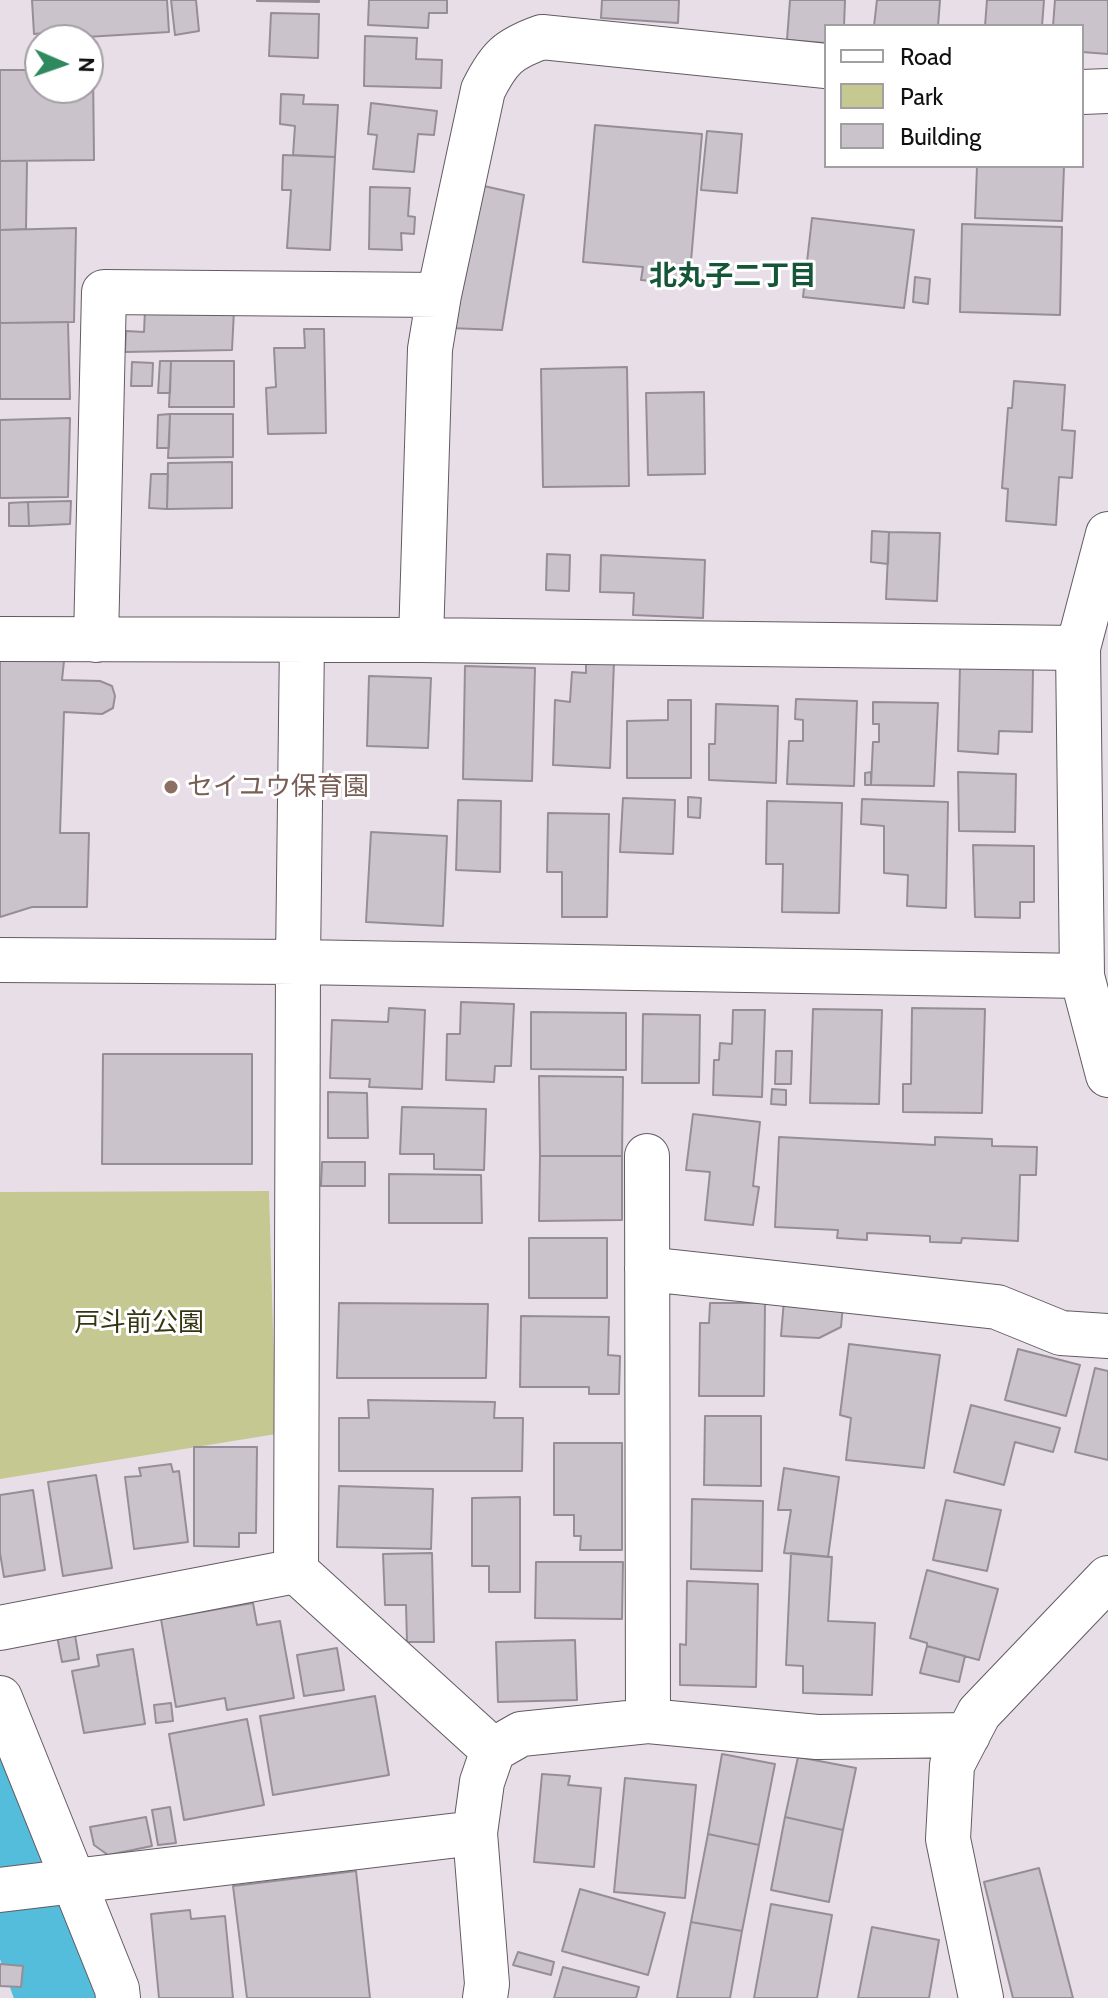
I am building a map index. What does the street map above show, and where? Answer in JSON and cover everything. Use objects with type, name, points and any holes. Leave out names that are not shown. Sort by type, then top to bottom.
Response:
[{"type":"street","points":[[421,640],[430,349],[483,90],[497,62],[518,45],[542,37],[824,66]]},
{"type":"street","points":[[1084,92],[1108,91]]},
{"type":"street","points":[[96,640],[104,292],[439,295]]},
{"type":"street","points":[[1108,534],[1078,648],[1082,976],[1108,1075]]},
{"type":"street","points":[[0,639],[421,640],[1078,648]]},
{"type":"street","points":[[302,640],[296,1571],[493,1750]]},
{"type":"street","points":[[0,960],[298,962],[1082,976]]},
{"type":"street","points":[[647,1156],[648,1721]]},
{"type":"street","points":[[647,1269],[997,1307],[1061,1333],[1108,1336]]},
{"type":"street","points":[[0,1628],[296,1571]]},
{"type":"street","points":[[981,1998],[948,1839],[952,1765],[979,1713],[1108,1578]]},
{"type":"street","points":[[0,1698],[118,1998]]},
{"type":"street","points":[[485,1998],[487,1984],[475,1833],[482,1782],[493,1750],[521,1734],[648,1721],[817,1737],[968,1735]]},
{"type":"street","points":[[2,1890],[475,1833]]},
{"type":"green space","name":"戸斗前公園","points":[[269,1191],[276,1434],[0,1479],[0,1192]]},
{"type":"building","points":[[32,0],[167,0],[169,32],[104,36],[104,24],[33,24]]},
{"type":"building","points":[[171,0],[196,0],[199,31],[175,35]]},
{"type":"building","points":[[319,0],[319,2],[257,1]]},
{"type":"building","points":[[369,0],[447,0],[447,13],[429,13],[428,28],[368,25]]},
{"type":"building","points":[[602,0],[679,0],[678,23],[601,18]]},
{"type":"building","points":[[790,0],[845,0],[844,24],[824,24],[824,43],[787,40]]},
{"type":"building","points":[[877,0],[940,0],[938,24],[874,24]]},
{"type":"building","points":[[987,0],[1044,0],[1042,24],[985,24]]},
{"type":"building","points":[[1055,0],[1108,0],[1108,54],[1084,52],[1084,24],[1053,24]]},
{"type":"building","points":[[271,13],[319,14],[318,58],[269,56]]},
{"type":"building","points":[[365,36],[417,38],[416,59],[442,60],[441,88],[364,86]]},
{"type":"building","points":[[0,70],[24,70],[24,104],[93,104],[94,160],[0,161]]},
{"type":"building","points":[[281,94],[304,95],[303,104],[338,105],[335,157],[293,155],[295,126],[280,124]]},
{"type":"building","points":[[371,103],[437,111],[434,135],[418,134],[414,172],[373,169],[377,135],[368,134]]},
{"type":"building","points":[[595,125],[702,134],[689,284],[641,280],[643,267],[583,262]]},
{"type":"building","points":[[707,131],[742,134],[737,193],[701,190]]},
{"type":"building","points":[[283,155],[335,157],[330,250],[287,248],[291,190],[282,190]]},
{"type":"building","points":[[0,161],[27,161],[26,229],[0,230]]},
{"type":"building","points":[[977,168],[1064,168],[1062,221],[975,218]]},
{"type":"building","points":[[475,184],[524,195],[502,330],[449,328]]},
{"type":"building","points":[[370,187],[410,188],[408,216],[415,217],[414,234],[401,233],[402,250],[369,249]]},
{"type":"building","points":[[812,218],[914,230],[904,308],[803,297]]},
{"type":"building","points":[[962,224],[1062,227],[1060,315],[960,312]]},
{"type":"building","points":[[76,228],[74,322],[0,323],[0,230]]},
{"type":"building","points":[[915,277],[930,279],[928,304],[913,302]]},
{"type":"building","points":[[145,310],[234,310],[232,350],[125,352],[126,331],[144,332]]},
{"type":"building","points":[[68,322],[70,399],[0,399],[0,323]]},
{"type":"building","points":[[304,329],[324,329],[326,433],[268,434],[266,388],[276,387],[274,348],[305,348]]},
{"type":"building","points":[[160,361],[171,361],[170,393],[158,393]]},
{"type":"building","points":[[171,361],[234,361],[234,407],[169,407]]},
{"type":"building","points":[[132,362],[153,363],[152,386],[131,386]]},
{"type":"building","points":[[627,367],[629,486],[543,487],[541,369]]},
{"type":"building","points":[[1014,381],[1065,385],[1062,430],[1075,431],[1072,478],[1059,477],[1056,525],[1006,521],[1008,489],[1002,488],[1008,408],[1012,408]]},
{"type":"building","points":[[704,392],[705,474],[648,475],[646,393]]},
{"type":"building","points":[[170,414],[169,448],[157,448],[158,415]]},
{"type":"building","points":[[170,414],[233,414],[233,457],[168,458]]},
{"type":"building","points":[[70,418],[68,497],[0,498],[0,420]]},
{"type":"building","points":[[232,462],[232,508],[167,509],[168,463]]},
{"type":"building","points":[[151,474],[168,474],[167,509],[149,508]]},
{"type":"building","points":[[71,501],[70,524],[29,526],[28,502]]},
{"type":"building","points":[[28,502],[29,526],[9,526],[9,503]]},
{"type":"building","points":[[872,531],[889,532],[888,564],[871,562]]},
{"type":"building","points":[[889,532],[940,533],[937,601],[886,599]]},
{"type":"building","points":[[547,554],[570,555],[569,591],[546,590]]},
{"type":"building","points":[[601,555],[705,560],[703,618],[633,615],[634,593],[600,592]]},
{"type":"building","points":[[586,660],[614,661],[610,768],[553,765],[555,700],[570,702],[572,672],[586,673]]},
{"type":"building","points":[[0,661],[64,661],[62,680],[100,681],[112,686],[115,696],[113,708],[102,714],[64,712],[60,833],[89,833],[87,907],[32,907],[0,917]]},
{"type":"building","points":[[465,666],[535,668],[532,781],[463,779]]},
{"type":"building","points":[[960,666],[1033,669],[1032,732],[999,731],[998,754],[958,751]]},
{"type":"building","points":[[369,676],[431,678],[428,748],[367,746]]},
{"type":"building","points":[[796,699],[857,701],[854,786],[787,784],[789,741],[803,741],[803,720],[795,719]]},
{"type":"building","points":[[668,700],[691,700],[691,778],[627,778],[627,721],[668,720]]},
{"type":"building","points":[[873,702],[938,703],[934,786],[871,785],[873,742],[879,742],[879,724],[873,724]]},
{"type":"building","points":[[716,704],[778,706],[776,783],[709,780],[709,744],[715,744]]},
{"type":"building","points":[[871,772],[871,785],[865,785],[865,773]]},
{"type":"building","points":[[958,772],[1016,774],[1015,832],[959,831]]},
{"type":"building","points":[[688,797],[701,798],[700,818],[688,817]]},
{"type":"building","points":[[623,798],[675,800],[673,854],[620,852]]},
{"type":"building","points":[[862,799],[948,802],[946,908],[907,906],[908,875],[884,873],[884,826],[861,824]]},
{"type":"building","points":[[458,800],[501,801],[500,872],[456,870]]},
{"type":"building","points":[[767,801],[842,803],[839,913],[782,912],[783,864],[766,864]]},
{"type":"building","points":[[548,813],[609,814],[607,917],[562,917],[562,872],[547,872]]},
{"type":"building","points":[[371,832],[447,836],[443,926],[366,922]]},
{"type":"building","points":[[973,845],[1034,846],[1034,902],[1020,902],[1020,918],[975,917]]},
{"type":"building","points":[[461,1002],[514,1004],[511,1066],[495,1066],[494,1082],[446,1080],[447,1034],[460,1034]]},
{"type":"building","points":[[389,1008],[425,1010],[422,1089],[369,1087],[370,1079],[330,1078],[332,1020],[388,1022]]},
{"type":"building","points":[[912,1008],[985,1009],[982,1113],[903,1112],[903,1084],[911,1084]]},
{"type":"building","points":[[813,1009],[882,1010],[879,1104],[810,1103]]},
{"type":"building","points":[[733,1010],[765,1010],[762,1097],[713,1095],[714,1060],[719,1060],[720,1043],[732,1044]]},
{"type":"building","points":[[531,1012],[626,1013],[626,1070],[531,1069]]},
{"type":"building","points":[[643,1014],[700,1015],[699,1083],[642,1083]]},
{"type":"building","points":[[776,1051],[792,1051],[791,1084],[775,1084]]},
{"type":"building","points":[[103,1054],[252,1054],[252,1164],[102,1164]]},
{"type":"building","points":[[539,1076],[623,1077],[622,1156],[540,1156]]},
{"type":"building","points":[[772,1089],[786,1090],[786,1105],[771,1104]]},
{"type":"building","points":[[328,1092],[367,1093],[368,1138],[328,1138]]},
{"type":"building","points":[[402,1107],[486,1109],[484,1170],[434,1169],[434,1154],[400,1154]]},
{"type":"building","points":[[693,1114],[760,1122],[753,1186],[759,1187],[753,1225],[705,1220],[710,1172],[686,1170]]},
{"type":"building","points":[[779,1137],[935,1145],[935,1137],[992,1139],[992,1146],[1037,1147],[1036,1175],[1020,1175],[1018,1241],[962,1238],[961,1243],[930,1242],[930,1236],[867,1233],[867,1240],[837,1238],[838,1230],[775,1227]]},
{"type":"building","points":[[540,1156],[622,1156],[622,1220],[539,1221]]},
{"type":"building","points":[[322,1162],[365,1162],[365,1186],[321,1186]]},
{"type":"building","points":[[389,1174],[481,1175],[482,1223],[389,1223]]},
{"type":"building","points":[[529,1238],[607,1238],[607,1298],[529,1298]]},
{"type":"building","points":[[784,1300],[843,1304],[841,1327],[819,1338],[781,1336]]},
{"type":"building","points":[[339,1303],[488,1304],[486,1378],[337,1378]]},
{"type":"building","points":[[710,1303],[765,1303],[764,1396],[699,1396],[700,1323],[709,1323]]},
{"type":"building","points":[[521,1316],[609,1317],[608,1355],[620,1356],[619,1394],[589,1394],[589,1387],[520,1387]]},
{"type":"building","points":[[849,1344],[940,1355],[924,1468],[846,1460],[851,1418],[840,1415]]},
{"type":"building","points":[[1018,1349],[1080,1365],[1066,1416],[1005,1400]]},
{"type":"building","points":[[1095,1368],[1108,1371],[1108,1460],[1075,1452]]},
{"type":"building","points":[[368,1400],[495,1402],[494,1418],[523,1418],[522,1471],[339,1471],[339,1418],[369,1418]]},
{"type":"building","points":[[971,1405],[1060,1428],[1053,1452],[1015,1442],[1004,1485],[954,1472]]},
{"type":"building","points":[[705,1416],[761,1416],[761,1486],[704,1485]]},
{"type":"building","points":[[554,1443],[622,1443],[622,1550],[580,1550],[581,1536],[574,1536],[574,1515],[554,1515]]},
{"type":"building","points":[[194,1447],[257,1447],[256,1533],[239,1533],[239,1547],[194,1546]]},
{"type":"building","points":[[171,1464],[173,1472],[179,1471],[188,1542],[134,1549],[125,1477],[141,1476],[139,1468]]},
{"type":"building","points":[[784,1468],[839,1477],[828,1557],[784,1553],[791,1510],[778,1510]]},
{"type":"building","points":[[96,1475],[112,1568],[63,1576],[48,1482]]},
{"type":"building","points":[[339,1486],[433,1489],[431,1549],[337,1547]]},
{"type":"building","points":[[33,1490],[45,1570],[4,1577],[0,1553],[0,1495]]},
{"type":"building","points":[[520,1497],[520,1592],[489,1592],[489,1566],[472,1566],[472,1498]]},
{"type":"building","points":[[692,1499],[763,1501],[762,1571],[691,1569]]},
{"type":"building","points":[[946,1500],[1001,1510],[987,1571],[933,1560]]},
{"type":"building","points":[[432,1553],[434,1642],[407,1642],[406,1605],[385,1605],[383,1554]]},
{"type":"building","points":[[791,1553],[832,1557],[828,1621],[875,1623],[872,1695],[803,1693],[803,1666],[786,1665]]},
{"type":"building","points":[[536,1562],[623,1562],[622,1619],[535,1618]]},
{"type":"building","points":[[927,1570],[998,1589],[979,1660],[927,1646],[927,1643],[910,1638]]},
{"type":"building","points":[[687,1581],[758,1584],[756,1687],[680,1685],[680,1644],[686,1645]]},
{"type":"building","points":[[253,1603],[257,1625],[280,1621],[294,1698],[227,1710],[225,1698],[176,1707],[161,1619]]},
{"type":"building","points":[[74,1629],[79,1659],[62,1662],[56,1631]]},
{"type":"building","points":[[575,1640],[577,1700],[498,1702],[496,1642]]},
{"type":"building","points":[[927,1646],[965,1656],[959,1682],[920,1673]]},
{"type":"building","points":[[337,1648],[344,1690],[304,1696],[297,1655]]},
{"type":"building","points":[[133,1649],[145,1724],[84,1733],[72,1671],[99,1666],[97,1655]]},
{"type":"building","points":[[375,1696],[389,1775],[273,1795],[260,1716]]},
{"type":"building","points":[[171,1703],[173,1721],[156,1723],[154,1705]]},
{"type":"building","points":[[247,1719],[264,1805],[184,1820],[169,1734]]},
{"type":"building","points":[[722,1754],[775,1764],[759,1845],[708,1834]]},
{"type":"building","points":[[798,1757],[856,1768],[843,1830],[785,1817]]},
{"type":"building","points":[[542,1774],[570,1776],[568,1785],[601,1788],[594,1867],[534,1862]]},
{"type":"building","points":[[625,1778],[696,1785],[685,1898],[614,1892]]},
{"type":"building","points":[[170,1807],[176,1843],[158,1845],[152,1810]]},
{"type":"building","points":[[146,1817],[152,1846],[108,1855],[94,1845],[90,1827]]},
{"type":"building","points":[[785,1817],[843,1830],[829,1902],[771,1890]]},
{"type":"building","points":[[708,1834],[759,1845],[742,1931],[691,1922]]},
{"type":"building","points":[[1039,1868],[1073,1998],[1013,1998],[984,1882]]},
{"type":"building","points":[[356,1871],[370,1998],[247,1998],[233,1886]]},
{"type":"building","points":[[580,1889],[665,1913],[648,1975],[562,1951]]},
{"type":"building","points":[[771,1904],[832,1915],[817,1998],[754,1998]]},
{"type":"building","points":[[190,1910],[191,1919],[225,1916],[233,1998],[159,1998],[151,1914]]},
{"type":"building","points":[[691,1922],[742,1931],[730,1998],[677,1998]]},
{"type":"building","points":[[872,1927],[939,1940],[929,1998],[858,1998]]},
{"type":"building","points":[[518,1952],[554,1962],[551,1975],[513,1965]]},
{"type":"building","points":[[0,1964],[23,1966],[21,1987],[0,1986]]},
{"type":"building","points":[[563,1967],[639,1987],[636,1998],[554,1998]]},
{"type":"waterway","points":[[0,1801],[70,1998]]},
{"type":"place","name":"セイユウ保育園","points":[[171,787]]},
{"type":"district","name":"北丸子二丁目","points":[[733,277]]}]
